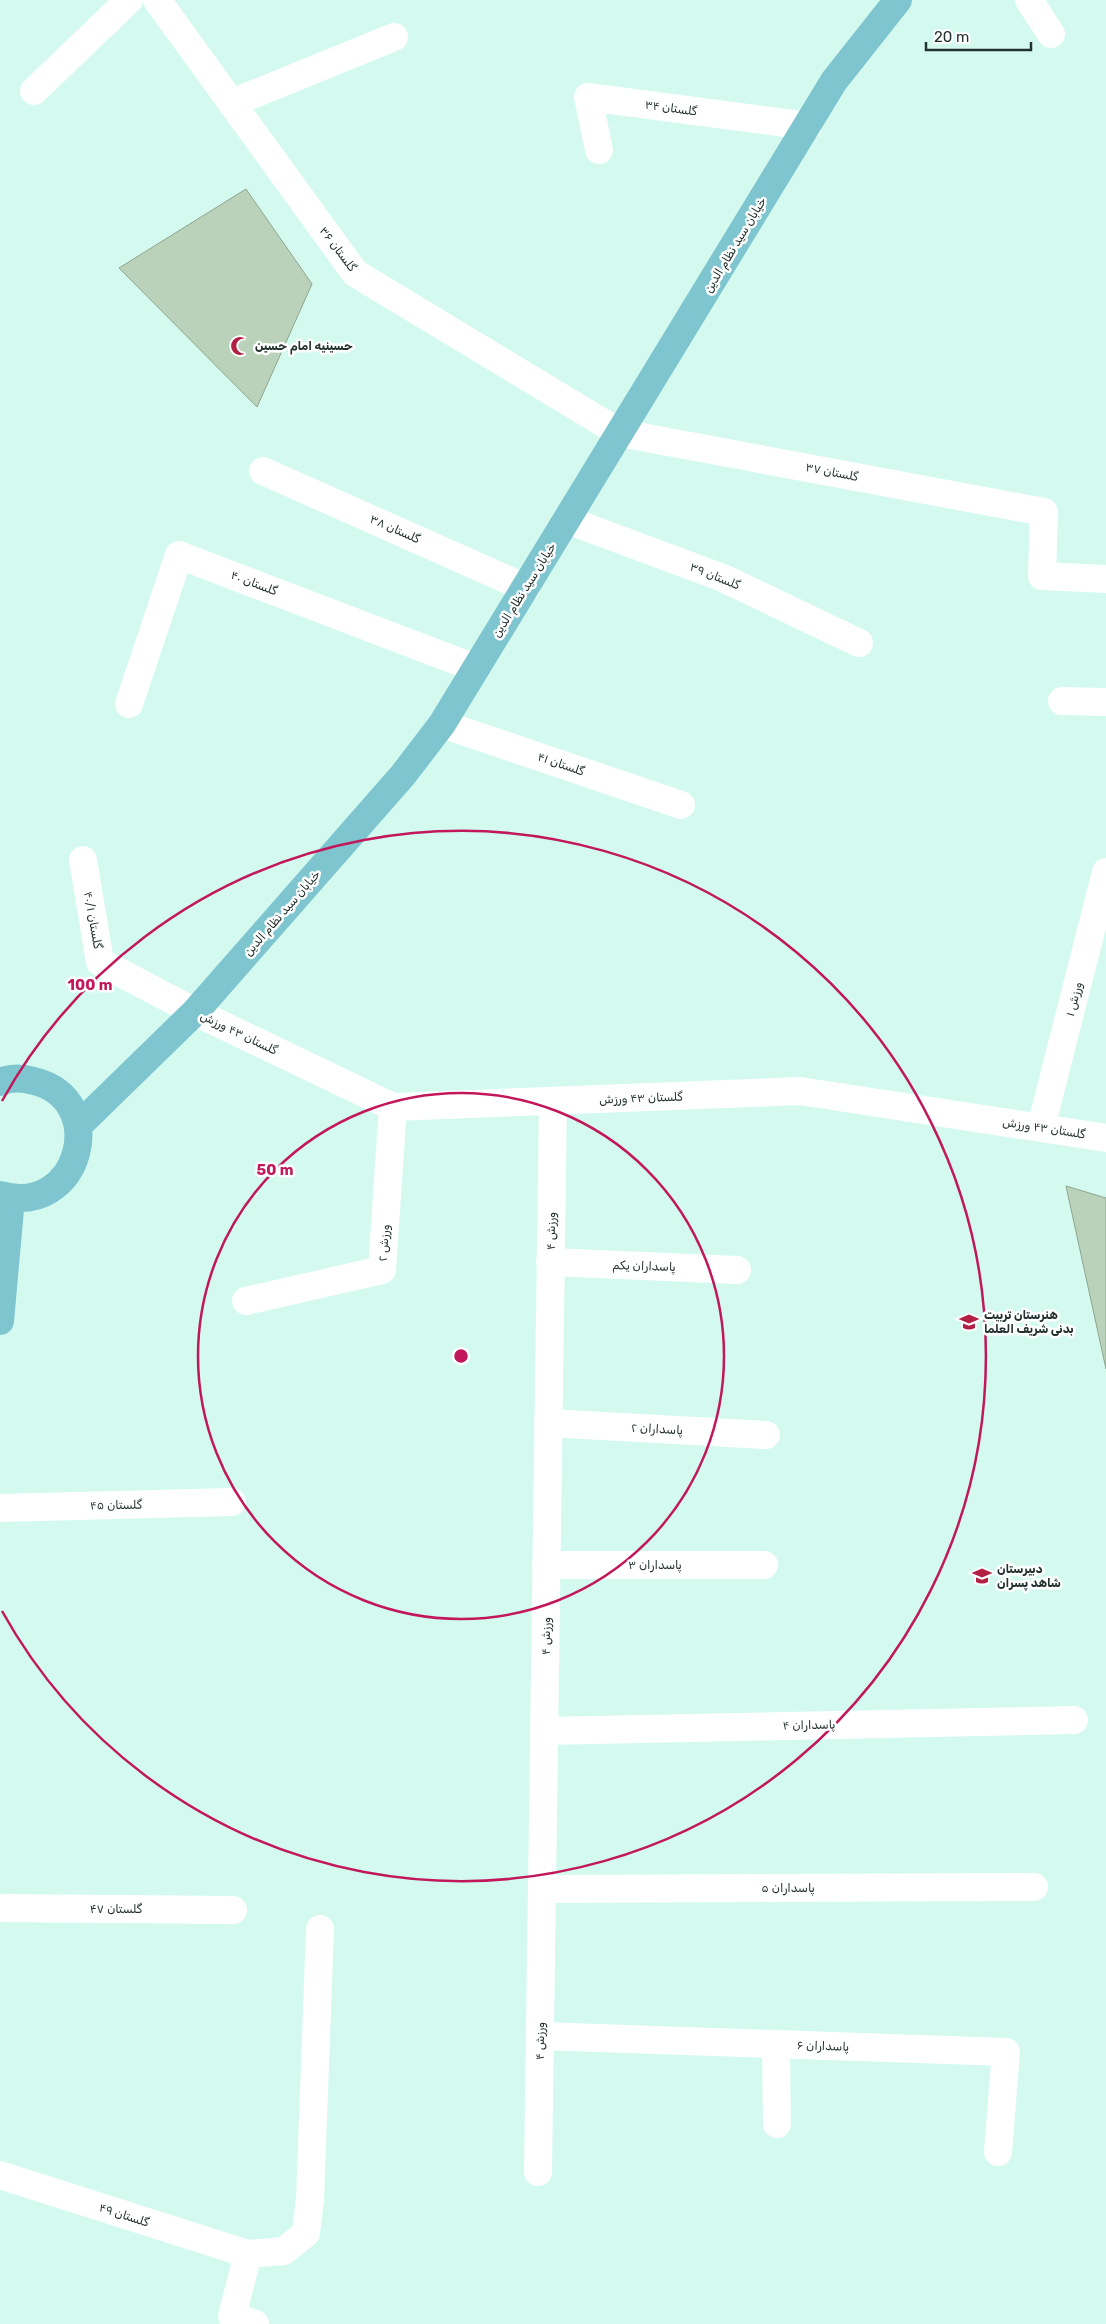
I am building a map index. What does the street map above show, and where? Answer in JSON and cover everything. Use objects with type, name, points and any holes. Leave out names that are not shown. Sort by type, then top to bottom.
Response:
[{"type":"main road","name":"خیابان سید نظام الدین","points":[[78,1126],[195,1012],[403,775],[442,724],[474,668],[568,520],[808,126],[834,80],[898,0]]},
{"type":"main road","points":[[0,1082],[24,1078],[43,1083],[59,1093],[71,1108],[78,1126],[79,1145],[74,1163],[63,1179],[48,1191],[30,1198],[6,1197],[0,1321]]},
{"type":"street","points":[[34,91],[128,0]]},
{"type":"street","name":"گلستان ۳۶","points":[[157,0],[355,273],[620,433]]},
{"type":"street","points":[[1029,0],[1051,34]]},
{"type":"street","points":[[232,102],[394,37]]},
{"type":"street","name":"گلستان ۳۴","points":[[598,150],[588,97],[808,126]]},
{"type":"street","name":"گلستان ۳۷","points":[[620,433],[1044,512],[1042,576],[1106,580]]},
{"type":"street","name":"گلستان ۳۸","points":[[264,471],[526,588]]},
{"type":"street","name":"گلستان ۳۹","points":[[568,520],[723,578],[859,643]]},
{"type":"street","name":"گلستان ۴۰","points":[[129,704],[179,555],[474,668]]},
{"type":"street","points":[[1062,701],[1106,702]]},
{"type":"street","name":"گلستان ۴۱","points":[[442,724],[681,805]]},
{"type":"street","name":"گلستان ۴۰/۱","points":[[82,860],[100,962],[195,1012]]},
{"type":"street","name":"ورزش ۱","points":[[1041,1126],[1106,872]]},
{"type":"street","name":"گلستان ۴۳ ورزش","points":[[195,1012],[393,1107],[800,1091],[1041,1126],[1106,1138]]},
{"type":"street","name":"ورزش ۴","points":[[538,2172],[553,1101]]},
{"type":"street","name":"ورزش ۲","points":[[246,1301],[382,1270],[393,1107]]},
{"type":"street","name":"پاسداران یکم","points":[[550,1262],[738,1270]]},
{"type":"street","name":"پاسداران ۲","points":[[548,1423],[766,1435]]},
{"type":"street","name":"گلستان ۴۵","points":[[0,1508],[232,1502]]},
{"type":"street","name":"پاسداران ۳","points":[[546,1565],[764,1565]]},
{"type":"street","name":"پاسداران ۴","points":[[544,1731],[1074,1720]]},
{"type":"street","name":"پاسداران ۵","points":[[542,1889],[1034,1887]]},
{"type":"street","name":"گلستان ۴۷","points":[[0,1908],[233,1910]]},
{"type":"street","points":[[239,2321],[248,2254],[284,2251],[306,2233],[310,2199],[320,1929]]},
{"type":"street","name":"پاسداران ۶","points":[[540,2036],[1006,2052],[998,2152]]},
{"type":"street","points":[[776,2044],[777,2124]]},
{"type":"street","name":"گلستان ۴۹","points":[[0,2175],[248,2254]]},
{"type":"building","name":"حسینیه امام حسین","points":[[246,189],[312,284],[257,407],[119,268]]},
{"type":"building","points":[[1066,1186],[1106,1198],[1106,1369]]},
{"type":"place","name":"حسینیه امام حسین","points":[[240,346]]},
{"type":"place","name":"هنرستان تربیت بدنی شریف العلما","points":[[969,1322]]},
{"type":"place","name":"دبیرستان شاهد پسران","points":[[982,1576]]}]
